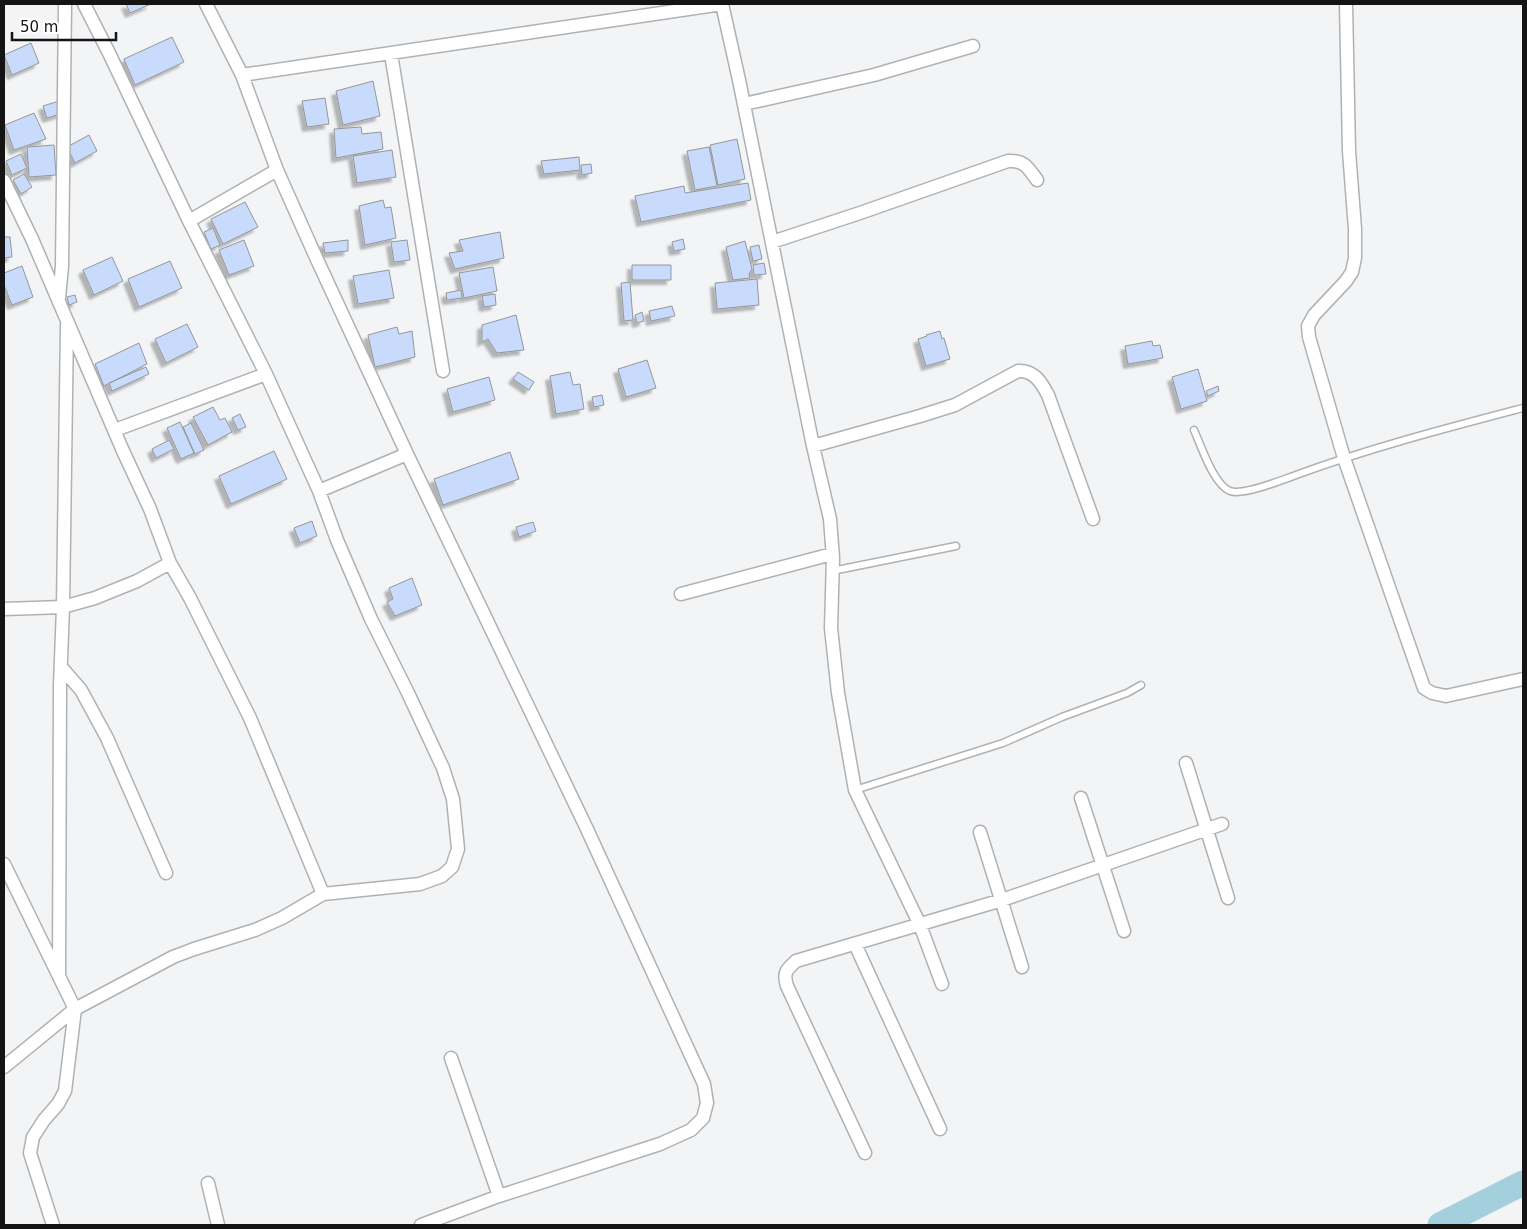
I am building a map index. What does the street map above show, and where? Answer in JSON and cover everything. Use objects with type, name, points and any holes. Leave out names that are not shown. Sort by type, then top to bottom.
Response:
[{"type":"street","points":[[59,300],[62,266],[65,4]]},
{"type":"street","points":[[4,1067],[75,1010],[173,957],[255,930],[282,918],[323,894],[420,884],[442,876],[452,867],[458,849],[453,798],[443,768],[367,610],[336,540],[319,491],[266,374],[189,221],[109,52],[84,4]]},
{"type":"street","points":[[206,4],[242,75],[277,170],[314,253],[407,454],[590,836],[704,1084],[707,1103],[703,1118],[691,1130],[660,1144],[499,1196],[421,1225]]},
{"type":"street","points":[[242,75],[722,4],[813,446],[830,519],[832,554],[831,628],[838,693],[855,790],[920,925],[942,984]]},
{"type":"street","points":[[1346,4],[1349,151],[1355,229],[1355,258],[1352,272],[1346,281],[1314,315],[1308,326],[1309,337],[1344,458],[1424,688],[1432,693],[1446,696],[1523,679]]},
{"type":"street","points":[[744,104],[874,75],[974,46]]},
{"type":"street","points":[[391,54],[443,371]]},
{"type":"street","points":[[772,242],[1008,161],[1017,160],[1026,165],[1037,180]]},
{"type":"street","points":[[189,221],[277,170]]},
{"type":"street","points":[[4,181],[32,239],[150,508],[170,563],[190,598],[250,718],[323,894]]},
{"type":"street","points":[[59,977],[61,667],[67,320]]},
{"type":"street","points":[[813,446],[955,405],[1018,370],[1025,370],[1040,382],[1048,395],[1093,519]]},
{"type":"street","points":[[115,430],[266,374]]},
{"type":"street","points":[[319,491],[407,454]]},
{"type":"street","points":[[681,594],[832,554]]},
{"type":"street","points":[[4,609],[63,607],[95,598],[137,581],[170,563]]},
{"type":"street","points":[[61,667],[81,690],[107,738],[166,873]]},
{"type":"street","points":[[1186,764],[1228,898]]},
{"type":"street","points":[[1081,798],[1124,931]]},
{"type":"street","points":[[865,1153],[787,986],[784,976],[788,968],[796,961],[1002,900],[1222,824]]},
{"type":"street","points":[[980,832],[1022,968]]},
{"type":"street","points":[[4,864],[75,1010],[65,1091],[58,1104],[33,1137],[30,1153],[53,1225]]},
{"type":"street","points":[[855,944],[940,1129]]},
{"type":"street","points":[[451,1058],[499,1196]]},
{"type":"street","points":[[208,1183],[218,1225]]},
{"type":"lane","points":[[1194,430],[1216,478],[1226,489],[1238,493],[1270,485],[1344,458],[1523,408]]},
{"type":"lane","points":[[832,571],[956,546]]},
{"type":"lane","points":[[855,790],[1003,743],[1062,717],[1127,693],[1141,685]]},
{"type":"building","points":[[126,4],[151,4],[130,13]]},
{"type":"building","points":[[172,37],[184,62],[135,85],[124,59]]},
{"type":"building","points":[[31,43],[39,63],[12,75],[4,55]]},
{"type":"building","points":[[373,81],[380,116],[343,125],[336,91]]},
{"type":"building","points":[[325,98],[329,124],[307,127],[302,101]]},
{"type":"building","points":[[59,101],[63,113],[47,118],[43,106]]},
{"type":"building","points":[[34,113],[46,139],[14,150],[5,125]]},
{"type":"building","points":[[361,127],[362,134],[381,132],[383,149],[336,158],[334,129]]},
{"type":"building","points":[[89,135],[97,151],[75,163],[67,147]]},
{"type":"building","points":[[737,139],[745,179],[718,185],[710,145]]},
{"type":"building","points":[[54,145],[56,175],[29,177],[27,147]]},
{"type":"building","points":[[709,147],[717,186],[695,190],[687,151]]},
{"type":"building","points":[[392,150],[396,177],[357,183],[353,156]]},
{"type":"building","points":[[21,154],[27,168],[12,175],[6,161]]},
{"type":"building","points":[[579,157],[580,170],[544,174],[541,161]]},
{"type":"building","points":[[591,164],[592,173],[582,175],[581,165]]},
{"type":"building","points":[[24,174],[32,187],[21,194],[13,180]]},
{"type":"building","points":[[748,183],[751,200],[641,222],[635,196],[684,186],[685,193]]},
{"type":"building","points":[[383,200],[385,208],[391,207],[396,238],[365,245],[359,206]]},
{"type":"building","points":[[245,202],[258,227],[223,244],[211,219]]},
{"type":"building","points":[[213,228],[220,245],[211,249],[204,232]]},
{"type":"building","points":[[500,232],[504,258],[455,269],[449,253],[463,251],[459,240]]},
{"type":"building","points":[[4,237],[10,237],[12,257],[4,258]]},
{"type":"building","points":[[683,239],[685,249],[674,251],[672,242]]},
{"type":"building","points":[[244,240],[254,266],[229,275],[219,250]]},
{"type":"building","points":[[348,240],[348,251],[325,253],[323,243]]},
{"type":"building","points":[[407,240],[410,260],[394,262],[391,242]]},
{"type":"building","points":[[745,241],[752,269],[749,274],[750,278],[733,280],[726,247]]},
{"type":"building","points":[[759,245],[762,259],[753,261],[750,247]]},
{"type":"building","points":[[112,257],[123,281],[94,295],[83,270]]},
{"type":"building","points":[[170,261],[182,288],[139,307],[128,279]]},
{"type":"building","points":[[764,263],[766,274],[754,275],[753,265]]},
{"type":"building","points":[[632,265],[671,265],[671,280],[632,280]]},
{"type":"building","points":[[22,266],[33,297],[12,305],[4,285],[4,273]]},
{"type":"building","points":[[493,267],[497,291],[464,298],[459,273]]},
{"type":"building","points":[[389,270],[394,298],[358,304],[353,276]]},
{"type":"building","points":[[757,279],[759,305],[717,309],[715,283]]},
{"type":"building","points":[[630,282],[633,320],[624,321],[621,283]]},
{"type":"building","points":[[461,290],[462,298],[447,300],[446,293]]},
{"type":"building","points":[[495,294],[496,305],[484,307],[482,296]]},
{"type":"building","points":[[75,295],[77,302],[69,305],[67,297]]},
{"type":"building","points":[[672,306],[675,316],[651,321],[649,311]]},
{"type":"building","points":[[642,312],[644,321],[637,323],[635,315]]},
{"type":"building","points":[[516,315],[524,350],[497,353],[488,339],[482,342],[482,325]]},
{"type":"building","points":[[187,324],[198,347],[166,363],[155,339]]},
{"type":"building","points":[[397,327],[399,334],[412,331],[415,357],[375,367],[368,335]]},
{"type":"building","points":[[940,331],[950,359],[926,366],[918,339]]},
{"type":"building","points":[[1152,341],[1153,346],[1160,345],[1163,358],[1128,364],[1125,346]]},
{"type":"building","points":[[139,343],[147,364],[104,386],[95,364]]},
{"type":"building","points":[[647,360],[656,388],[626,397],[618,369]]},
{"type":"building","points":[[146,367],[149,374],[112,391],[109,383]]},
{"type":"building","points":[[1198,369],[1207,401],[1181,409],[1172,377]]},
{"type":"building","points":[[518,372],[534,382],[529,390],[513,379]]},
{"type":"building","points":[[570,372],[573,385],[580,384],[584,409],[556,414],[550,376]]},
{"type":"building","points":[[489,377],[495,400],[453,412],[447,389]]},
{"type":"building","points":[[1218,386],[1219,391],[1208,396],[1206,391]]},
{"type":"building","points":[[602,395],[604,405],[594,407],[592,397]]},
{"type":"building","points":[[213,407],[220,420],[225,418],[232,432],[208,445],[193,417]]},
{"type":"building","points":[[240,414],[246,427],[238,430],[232,418]]},
{"type":"building","points":[[180,422],[194,453],[181,459],[167,428]]},
{"type":"building","points":[[191,423],[204,450],[195,454],[183,427]]},
{"type":"building","points":[[169,440],[174,449],[156,458],[152,449]]},
{"type":"building","points":[[274,451],[287,479],[231,504],[219,476]]},
{"type":"building","points":[[510,452],[519,479],[443,505],[434,479]]},
{"type":"building","points":[[312,521],[317,536],[300,543],[294,528]]},
{"type":"building","points":[[533,522],[536,531],[519,537],[516,527]]},
{"type":"building","points":[[412,578],[422,605],[395,616],[387,602],[393,599],[389,588]]},
{"type":"waterway","points":[[1440,1225],[1523,1183]]}]
